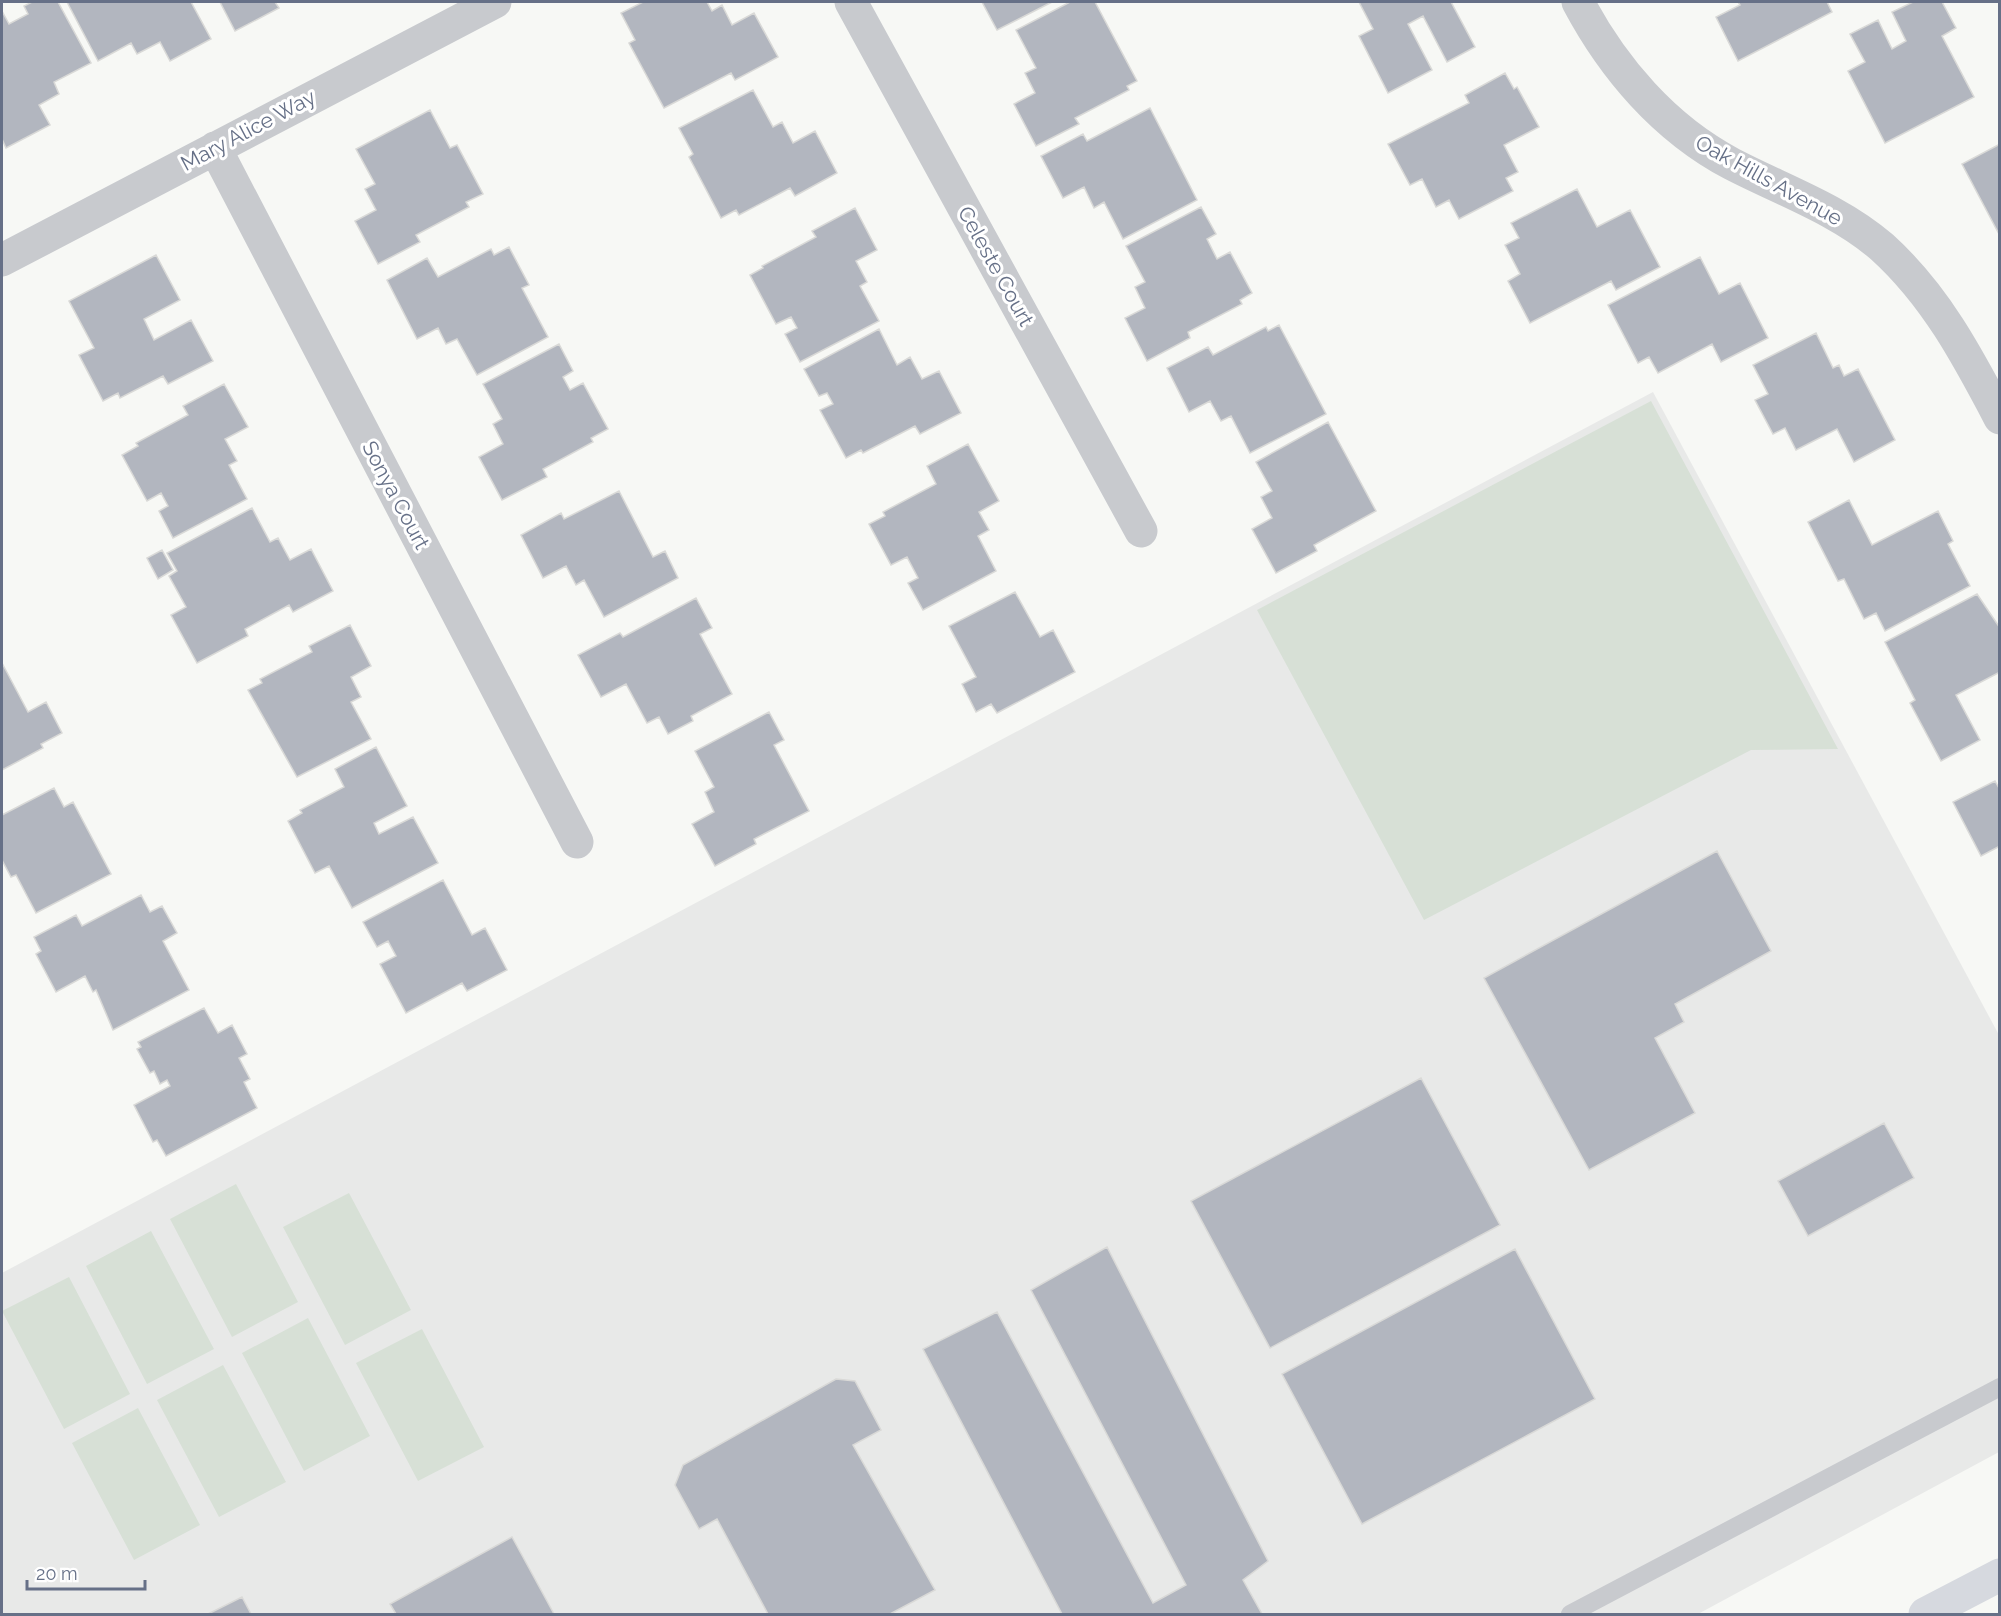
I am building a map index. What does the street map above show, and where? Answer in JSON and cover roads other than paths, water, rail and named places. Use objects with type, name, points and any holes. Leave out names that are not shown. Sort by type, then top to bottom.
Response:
[{"type":"main road","points":[[1925,1614],[2000,1575]]},
{"type":"street","name":"Mary Alice Way","points":[[2,260],[495,2]]},
{"type":"street","name":"Celeste Court","points":[[850,2],[1141,531]]},
{"type":"street","name":"Oak Hills Avenue","points":[[1578,2],[1595,33],[1632,84],[1677,128],[1730,163],[1829,210],[1881,247],[1929,297],[1964,350],[2000,418]]},
{"type":"street","name":"Sonya Court","points":[[215,148],[577,842]]},
{"type":"lane","points":[[1569,1614],[2000,1387]]}]
